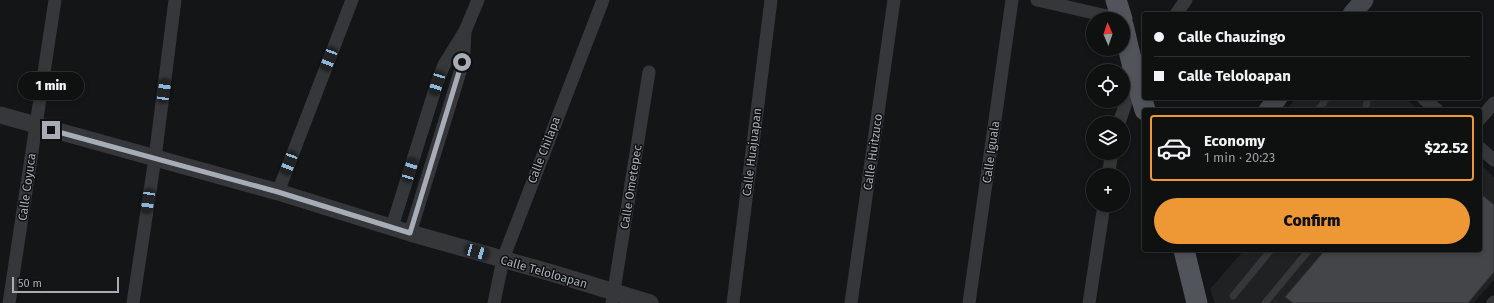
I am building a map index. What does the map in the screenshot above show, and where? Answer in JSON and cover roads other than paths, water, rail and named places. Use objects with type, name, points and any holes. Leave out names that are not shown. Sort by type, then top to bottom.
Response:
[{"type":"main road","points":[[1116,0],[1119,12]]},
{"type":"main road","points":[[1354,12],[1364,0]]},
{"type":"main road","points":[[1130,43],[1140,69],[1142,85]]},
{"type":"main road","points":[[1270,108],[1276,100]]},
{"type":"main road","points":[[1184,252],[1197,303]]},
{"type":"street","name":"Calle Coyuca","points":[[9,303],[55,0]]},
{"type":"street","points":[[133,303],[155,158],[175,0]]},
{"type":"street","points":[[278,192],[352,0]]},
{"type":"street","points":[[392,227],[437,83],[444,65],[465,31],[478,0]]},
{"type":"street","name":"Calle Chilapa","points":[[494,303],[503,259],[603,0]]},
{"type":"street","name":"Calle Huajuapan","points":[[733,303],[772,0]]},
{"type":"street","name":"Calle Huitzuco","points":[[851,303],[894,0]]},
{"type":"street","name":"Calle Iguala","points":[[969,303],[1012,0]]},
{"type":"street","points":[[1037,0],[1090,12]]},
{"type":"street","points":[[1177,12],[1186,0]]},
{"type":"street","points":[[410,233],[460,72],[464,52],[465,31]]},
{"type":"street","points":[[1122,116],[1140,69]]},
{"type":"street","name":"Calle Ometepec","points":[[613,298],[649,72]]},
{"type":"street","points":[[1425,100],[1435,108]]},
{"type":"street","points":[[1482,117],[1494,103]]},
{"type":"street","name":"Calle Teloloapan","points":[[0,115],[278,192],[410,233],[503,259],[613,298],[650,303]]},
{"type":"street","points":[[1482,150],[1494,160]]},
{"type":"street","points":[[1089,303],[1103,212]]},
{"type":"lane","points":[[1233,296],[1269,252]]},
{"type":"lane","points":[[1268,302],[1307,252]]}]
